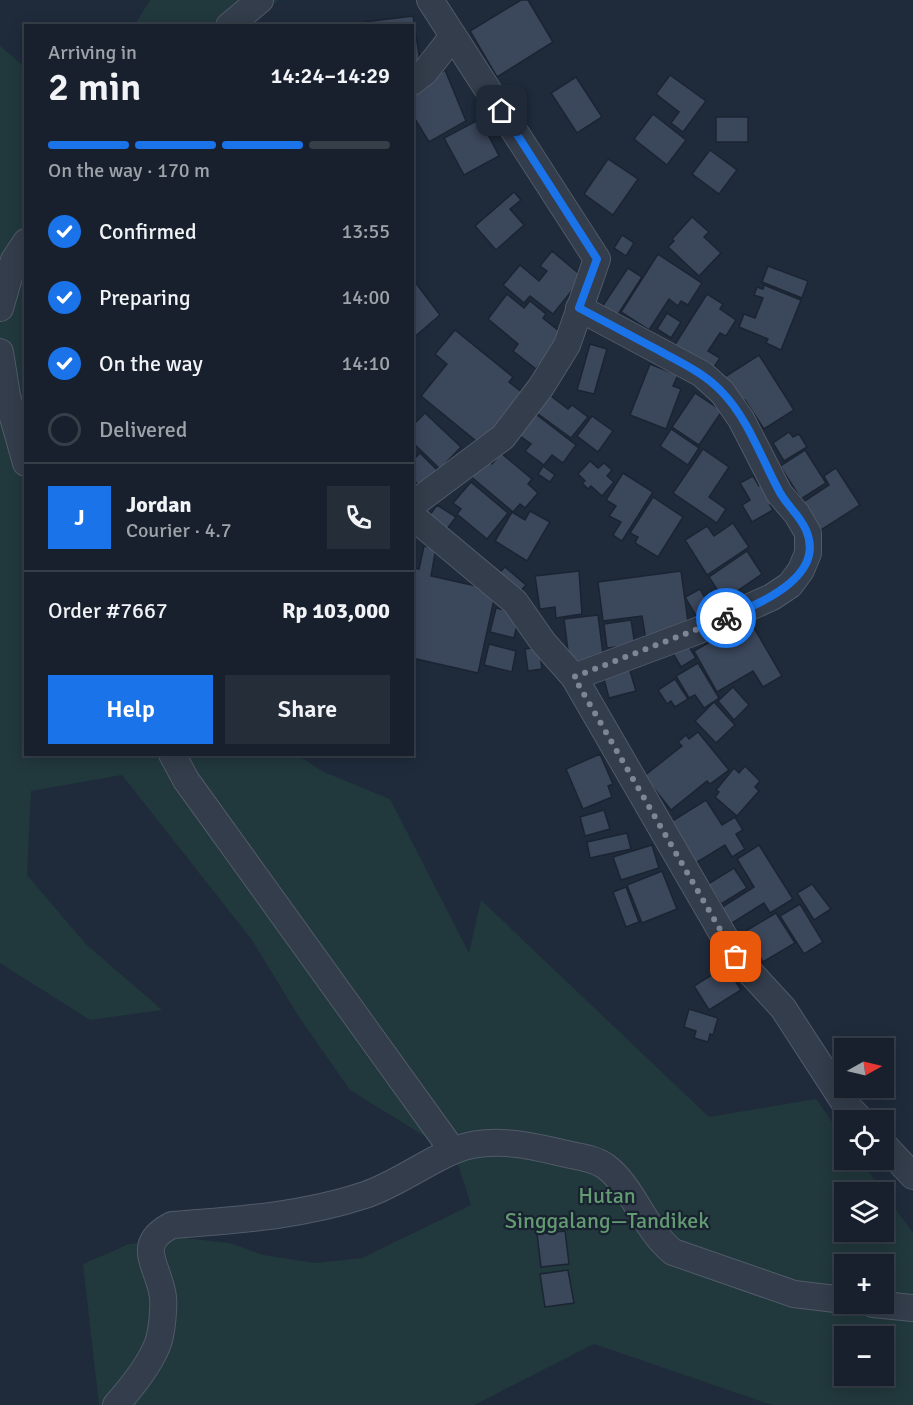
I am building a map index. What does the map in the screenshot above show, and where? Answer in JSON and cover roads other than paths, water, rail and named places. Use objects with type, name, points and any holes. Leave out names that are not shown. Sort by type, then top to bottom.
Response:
[{"type":"street","points":[[232,24],[260,0]]},
{"type":"street","points":[[414,504],[503,437],[541,387],[567,345],[597,259],[430,0]]},
{"type":"street","points":[[414,80],[425,72],[453,36]]},
{"type":"street","points":[[0,308],[14,260],[24,245]]},
{"type":"street","points":[[574,677],[697,632],[772,597],[790,585],[801,570],[808,553],[808,533],[779,493],[741,419],[722,392],[702,374],[579,308]]},
{"type":"street","points":[[0,352],[7,396],[24,456]]},
{"type":"street","points":[[414,518],[515,602],[543,642],[574,677],[736,957],[783,1008],[851,1110]]},
{"type":"street","points":[[173,756],[193,789],[453,1151]]},
{"type":"street","points":[[116,1405],[129,1391],[158,1343],[163,1298],[149,1251],[157,1233],[172,1225],[280,1216],[365,1195],[401,1180],[453,1151],[473,1144],[495,1142],[533,1146],[605,1166],[622,1185],[661,1242],[673,1252],[794,1294],[834,1299]]},
{"type":"street","points":[[894,1156],[913,1176]]},
{"type":"street","points":[[894,1306],[913,1308]]},
{"type":"park label","name":"Hutan Singgalang—Tandikek","points":[[607,1208]]}]
